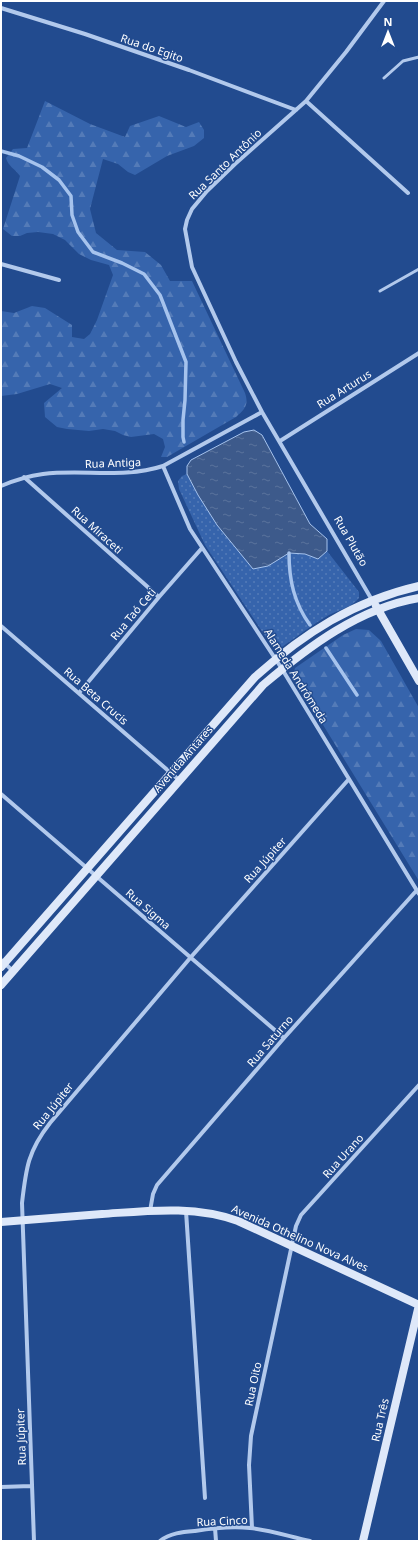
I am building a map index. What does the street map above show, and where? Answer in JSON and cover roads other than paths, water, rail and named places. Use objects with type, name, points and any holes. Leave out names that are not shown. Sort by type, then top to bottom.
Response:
[{"type":"main road","name":"Avenida Antares","points":[[2,964],[255,677],[295,643],[322,625],[372,600],[419,586]]},
{"type":"main road","name":"Avenida Antares","points":[[1,985],[263,685],[305,651],[334,631],[357,618],[408,600],[419,598]]},
{"type":"main road","name":"Rua Plutão","points":[[372,600],[419,681]]},
{"type":"main road","name":"Avenida Othelino Nova Alves","points":[[1,1221],[150,1211],[213,1213],[224,1216],[293,1246],[419,1305]]},
{"type":"main road","name":"Rua Três","points":[[364,1541],[419,1305]]},
{"type":"street","name":"Rua Santo Antônio","points":[[262,412],[236,362],[192,267],[185,229],[187,220],[192,209],[207,191],[306,101],[346,52],[384,1]]},
{"type":"street","name":"Rua do Egito","points":[[1,8],[189,70],[296,110]]},
{"type":"street","points":[[306,101],[408,193]]},
{"type":"street","points":[[1,264],[59,280]]},
{"type":"street","name":"Rua Arturus","points":[[280,441],[419,353]]},
{"type":"street","name":"Rua Plutão","points":[[262,412],[372,600]]},
{"type":"street","name":"Rua Antiga","points":[[1,486],[24,477],[59,473],[139,472],[162,466],[262,412]]},
{"type":"street","name":"Alameda Andrômeda","points":[[162,466],[187,523],[202,548],[282,669],[418,892]]},
{"type":"street","name":"Rua Miraceti","points":[[24,477],[159,597]]},
{"type":"street","name":"Rua Taó Ceti","points":[[79,693],[202,548]]},
{"type":"street","name":"Rua Beta Crucis","points":[[1,626],[179,780]]},
{"type":"street","name":"Rua Júpiter","points":[[34,1541],[22,1203],[28,1161],[42,1133],[191,957],[348,779]]},
{"type":"street","name":"Rua Sigma","points":[[1,794],[284,1038]]},
{"type":"street","name":"Rua Saturno","points":[[150,1211],[153,1194],[157,1185],[284,1038],[418,892]]},
{"type":"street","points":[[2,964],[13,971]]},
{"type":"street","name":"Rua Urano","points":[[293,1246],[296,1226],[301,1215],[419,1085]]},
{"type":"street","points":[[186,1211],[205,1498]]},
{"type":"street","name":"Rua Oito","points":[[252,1528],[249,1465],[251,1436],[293,1246]]},
{"type":"street","points":[[1,1487],[31,1486]]},
{"type":"street","points":[[215,1528],[216,1541]]},
{"type":"street","name":"Rua Cinco","points":[[160,1541],[178,1533],[215,1528],[252,1528],[310,1541]]},
{"type":"lane","points":[[384,78],[403,61],[419,57]]},
{"type":"lane","points":[[380,291],[419,269]]},
{"type":"water","points":[[254,430],[262,435],[310,524],[327,539],[327,551],[318,559],[305,554],[289,553],[268,566],[253,569],[217,525],[187,474],[187,466],[191,460],[244,432]]},
{"type":"waterway","points":[[1,151],[19,156],[42,167],[59,180],[71,196],[72,215],[78,232],[93,252],[122,263],[144,274],[160,295],[186,362],[183,420],[184,442]]},
{"type":"waterway","points":[[289,553],[291,582],[296,600],[310,625]]},
{"type":"waterway","points":[[326,648],[357,695]]}]
